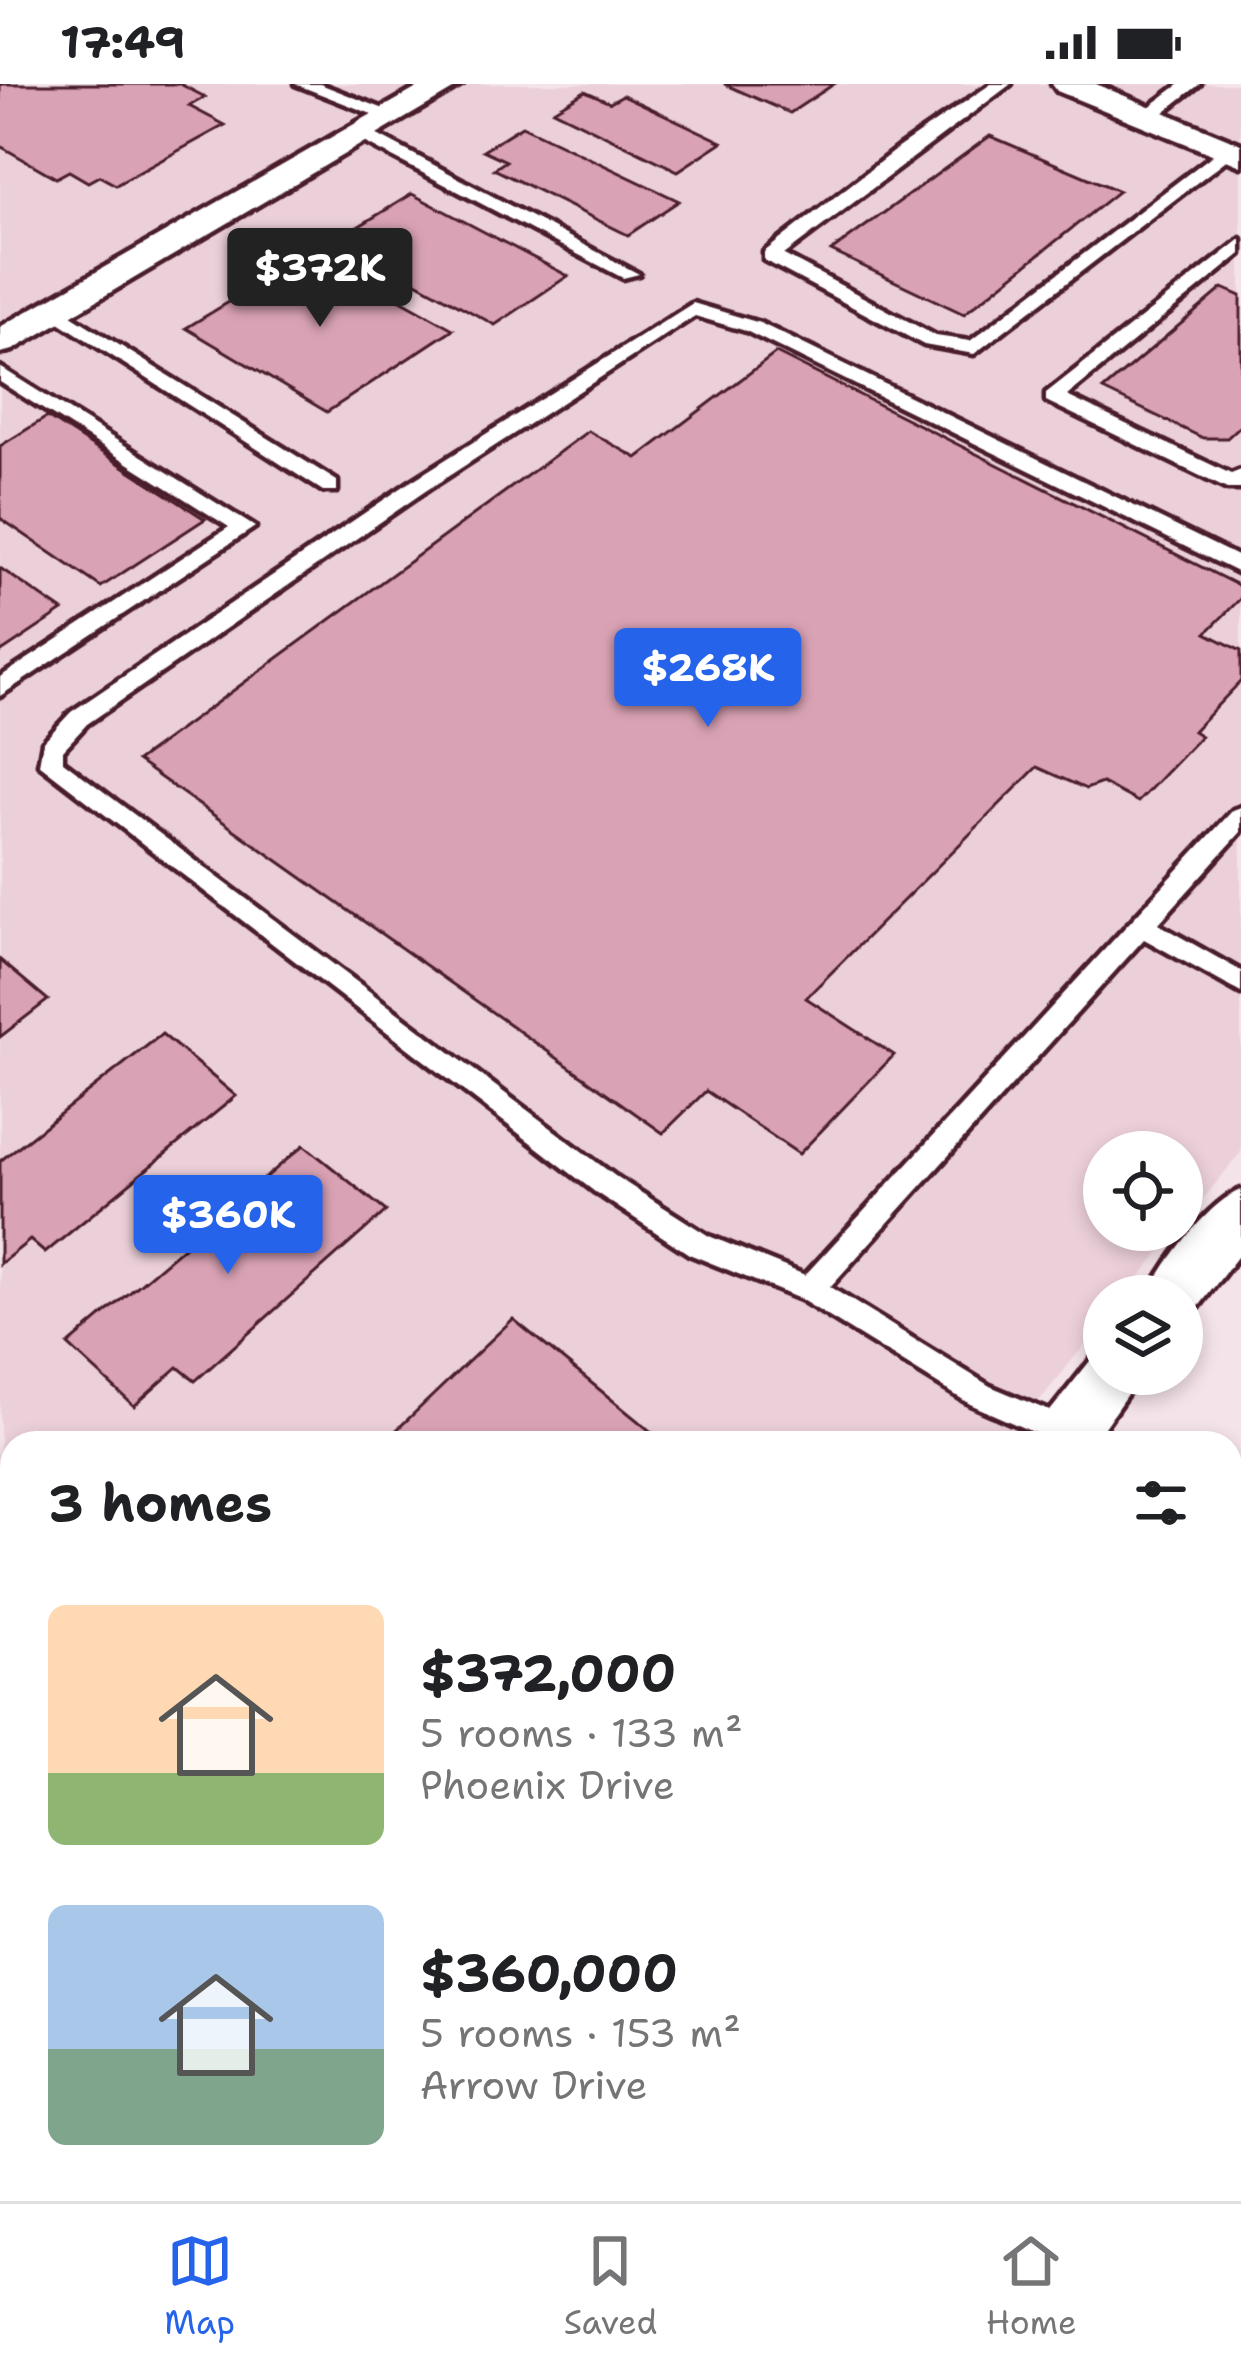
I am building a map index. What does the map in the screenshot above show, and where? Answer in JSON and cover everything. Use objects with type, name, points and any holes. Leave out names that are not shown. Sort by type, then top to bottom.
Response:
[{"type":"street","points":[[0,343],[446,84]]},
{"type":"street","points":[[1068,84],[1235,154]]},
{"type":"street","points":[[1192,1275],[1241,1212]]},
{"type":"street","points":[[1075,1431],[1099,1395]]},
{"type":"lane","points":[[304,84],[393,116]]},
{"type":"lane","points":[[1002,84],[904,152],[771,256],[932,341],[974,348],[1235,154]]},
{"type":"lane","points":[[1147,117],[1191,84]]},
{"type":"lane","points":[[362,134],[630,274]]},
{"type":"lane","points":[[1241,245],[1053,397],[1234,484],[1241,477]]},
{"type":"lane","points":[[1051,1431],[980,1395],[810,1290],[700,1245],[605,1184],[51,764],[51,748],[79,718],[304,564],[693,309],[752,327],[1241,567]]},
{"type":"lane","points":[[55,311],[330,486]]},
{"type":"lane","points":[[0,373],[244,527],[0,688]]},
{"type":"lane","points":[[810,1290],[1241,816]]},
{"type":"lane","points":[[1140,925],[1241,983]]},
{"type":"shaded area","points":[[0,84],[1241,84],[1241,1152],[1203,1199],[1203,1131],[1083,1131],[1083,1251],[1161,1251],[1141,1275],[1083,1275],[1083,1347],[1015,1431],[0,1431]]},
{"type":"building","points":[[0,84],[180,84],[205,97],[189,106],[225,125],[116,185],[99,176],[88,182],[69,171],[56,178],[0,146]]},
{"type":"building","points":[[724,84],[834,84],[790,113]]},
{"type":"building","points":[[585,91],[610,102],[623,95],[722,142],[678,171],[553,110]]},
{"type":"building","points":[[522,126],[679,201],[628,235],[494,169],[506,161],[483,150]]},
{"type":"building","points":[[990,136],[1119,191],[964,314],[831,251]]},
{"type":"building","points":[[412,194],[568,276],[495,325],[338,239]]},
{"type":"building","points":[[313,251],[453,329],[327,412],[186,328]]},
{"type":"building","points":[[1223,288],[1241,296],[1241,425],[1227,438],[1203,438],[1103,390]]},
{"type":"building","points":[[776,353],[1241,587],[1241,598],[1206,633],[1241,651],[1241,681],[1193,731],[1201,736],[1138,802],[1102,783],[1086,789],[1037,767],[806,998],[894,1055],[799,1154],[706,1091],[663,1133],[137,761],[588,431],[637,458]]},
{"type":"building","points":[[47,417],[205,519],[101,587],[0,518],[0,446]]},
{"type":"building","points":[[0,568],[63,611],[0,653]]},
{"type":"building","points":[[0,960],[48,1000],[0,1037]]},
{"type":"building","points":[[162,1034],[236,1096],[45,1253],[30,1240],[0,1264],[0,1161]]},
{"type":"building","points":[[304,1145],[386,1211],[195,1381],[178,1367],[134,1406],[68,1345]]},
{"type":"building","points":[[513,1319],[650,1431],[396,1431]]}]
